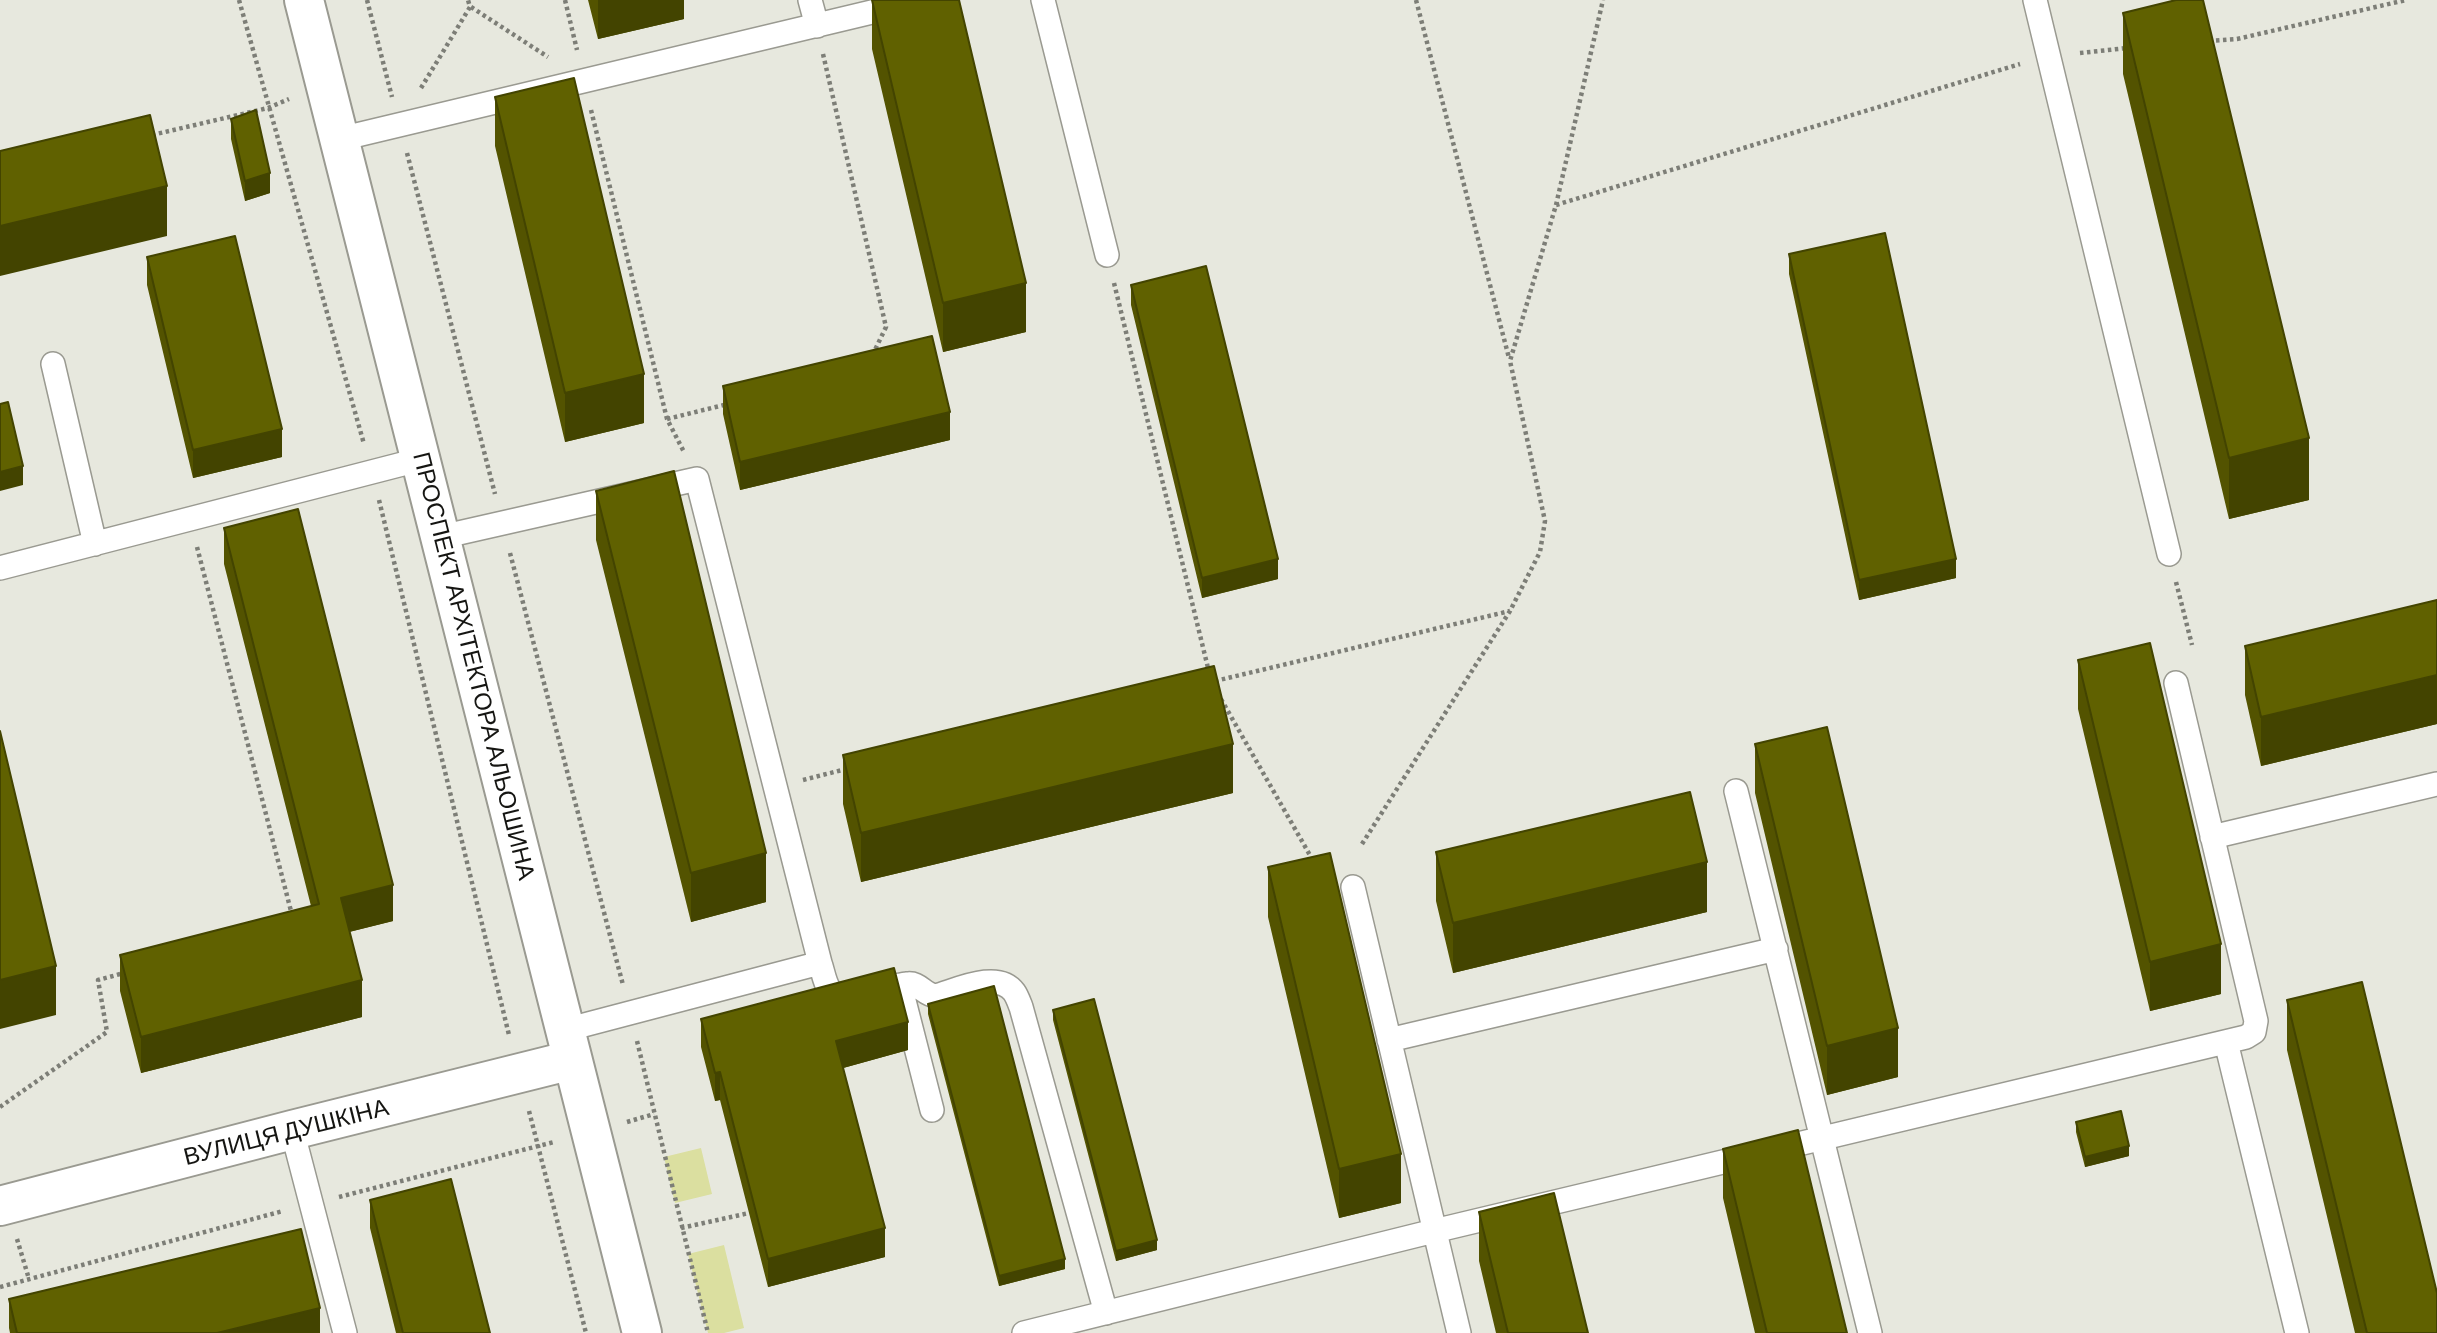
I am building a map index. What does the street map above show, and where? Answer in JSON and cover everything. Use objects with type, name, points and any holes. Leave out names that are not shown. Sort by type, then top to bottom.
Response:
[{"type":"street","name":"ПРОСПЕКТ АРХІТЕКТОРА АЛЬОШИНА","points":[[304,0],[642,1333]]},
{"type":"street","name":"ВУЛИЦЯ ДУШКІНА","points":[[0,1206],[518,1073],[569,1045]]},
{"type":"lane","points":[[810,0],[817,26]]},
{"type":"lane","points":[[340,139],[922,0]]},
{"type":"lane","points":[[1043,0],[1107,255]]},
{"type":"lane","points":[[2035,0],[2169,554]]},
{"type":"lane","points":[[53,364],[95,544]]},
{"type":"lane","points":[[0,568],[422,459]]},
{"type":"lane","points":[[442,537],[697,479],[828,989],[838,998],[844,999],[912,984],[928,995],[936,996],[991,981],[1002,983],[1013,991],[1021,1007],[1106,1313]]},
{"type":"lane","points":[[1024,1333],[1434,1231],[2246,1037],[2254,1031],[2256,1021],[2176,683]]},
{"type":"lane","points":[[2212,836],[2437,784]]},
{"type":"lane","points":[[1736,791],[1870,1333]]},
{"type":"lane","points":[[1353,887],[1459,1333]]},
{"type":"lane","points":[[1389,1040],[1776,949]]},
{"type":"lane","points":[[569,1045],[631,1014],[820,963]]},
{"type":"lane","points":[[900,985],[932,1110]]},
{"type":"lane","points":[[2226,1042],[2297,1333]]},
{"type":"lane","points":[[292,1129],[345,1333]]},
{"type":"path","points":[[239,0],[372,472],[518,1073],[540,1146],[586,1333]]},
{"type":"path","points":[[468,0],[470,7],[584,81]]},
{"type":"path","points":[[565,0],[667,419],[697,479]]},
{"type":"path","points":[[1362,845],[1510,611],[1540,552],[1545,521],[1510,361],[1416,0]]},
{"type":"path","points":[[1510,361],[1556,205],[1602,0]]},
{"type":"path","points":[[2196,42],[2237,39],[2406,0]]},
{"type":"path","points":[[399,124],[470,7]]},
{"type":"path","points":[[817,26],[886,327],[870,360]]},
{"type":"path","points":[[1556,205],[2049,55],[2129,48]]},
{"type":"path","points":[[147,136],[268,108],[326,84]]},
{"type":"path","points":[[1107,255],[1211,681],[1311,857]]},
{"type":"path","points":[[667,419],[733,402]]},
{"type":"path","points":[[189,519],[294,925]]},
{"type":"path","points":[[2169,554],[2192,645]]},
{"type":"path","points":[[1211,681],[1510,611]]},
{"type":"path","points":[[775,786],[854,767]]},
{"type":"path","points":[[0,1107],[107,1032],[97,980],[137,969]]},
{"type":"path","points":[[631,1014],[708,1333]]},
{"type":"path","points":[[681,1228],[749,1213]]},
{"type":"green space","points":[[701,1148],[712,1194],[675,1203],[664,1157]]},
{"type":"green space","points":[[724,1245],[744,1328],[724,1333],[708,1333],[688,1254]]},
{"type":"building","points":[[872,0],[959,0],[1026,283],[943,303]]},
{"type":"building","points":[[2176,0],[2203,0],[2309,438],[2229,458],[2123,13]]},
{"type":"building","points":[[574,78],[644,374],[565,393],[495,97]]},
{"type":"building","points":[[256,110],[270,173],[245,181],[231,119]]},
{"type":"building","points":[[150,115],[167,186],[0,226],[0,151]]},
{"type":"building","points":[[1885,233],[1956,559],[1859,580],[1789,254]]},
{"type":"building","points":[[235,236],[282,429],[193,450],[147,257]]},
{"type":"building","points":[[1206,266],[1278,559],[1202,578],[1131,285]]},
{"type":"building","points":[[932,336],[950,412],[740,462],[723,386]]},
{"type":"building","points":[[8,402],[23,466],[0,472],[0,404]]},
{"type":"building","points":[[674,471],[766,853],[691,873],[596,491]]},
{"type":"building","points":[[298,509],[393,885],[341,898],[362,980],[141,1037],[120,955],[319,904],[224,528]]},
{"type":"building","points":[[2437,600],[2437,675],[2261,717],[2245,646]]},
{"type":"building","points":[[2150,643],[2221,944],[2150,962],[2078,660]]},
{"type":"building","points":[[1214,666],[1233,744],[861,833],[843,755]]},
{"type":"building","points":[[1827,727],[1898,1028],[1827,1046],[1755,744]]},
{"type":"building","points":[[0,731],[56,966],[0,980]]},
{"type":"building","points":[[1690,792],[1707,862],[1453,923],[1436,852]]},
{"type":"building","points":[[1330,853],[1401,1154],[1339,1169],[1268,867]]},
{"type":"building","points":[[894,968],[908,1022],[836,1041],[885,1228],[768,1259],[720,1072],[715,1073],[701,1019]]},
{"type":"building","points":[[2362,982],[2437,1293],[2437,1333],[2367,1333],[2287,1000]]},
{"type":"building","points":[[994,986],[1065,1259],[999,1276],[928,1004]]},
{"type":"building","points":[[1094,999],[1157,1240],[1116,1251],[1053,1010]]},
{"type":"building","points":[[2121,1111],[2129,1146],[2085,1157],[2076,1122]]},
{"type":"building","points":[[1798,1130],[1847,1333],[1767,1333],[1723,1149]]},
{"type":"building","points":[[451,1179],[490,1333],[403,1333],[370,1200]]},
{"type":"building","points":[[1554,1193],[1588,1333],[1508,1333],[1479,1212]]},
{"type":"building","points":[[301,1229],[320,1308],[217,1333],[17,1333],[9,1299]]}]
